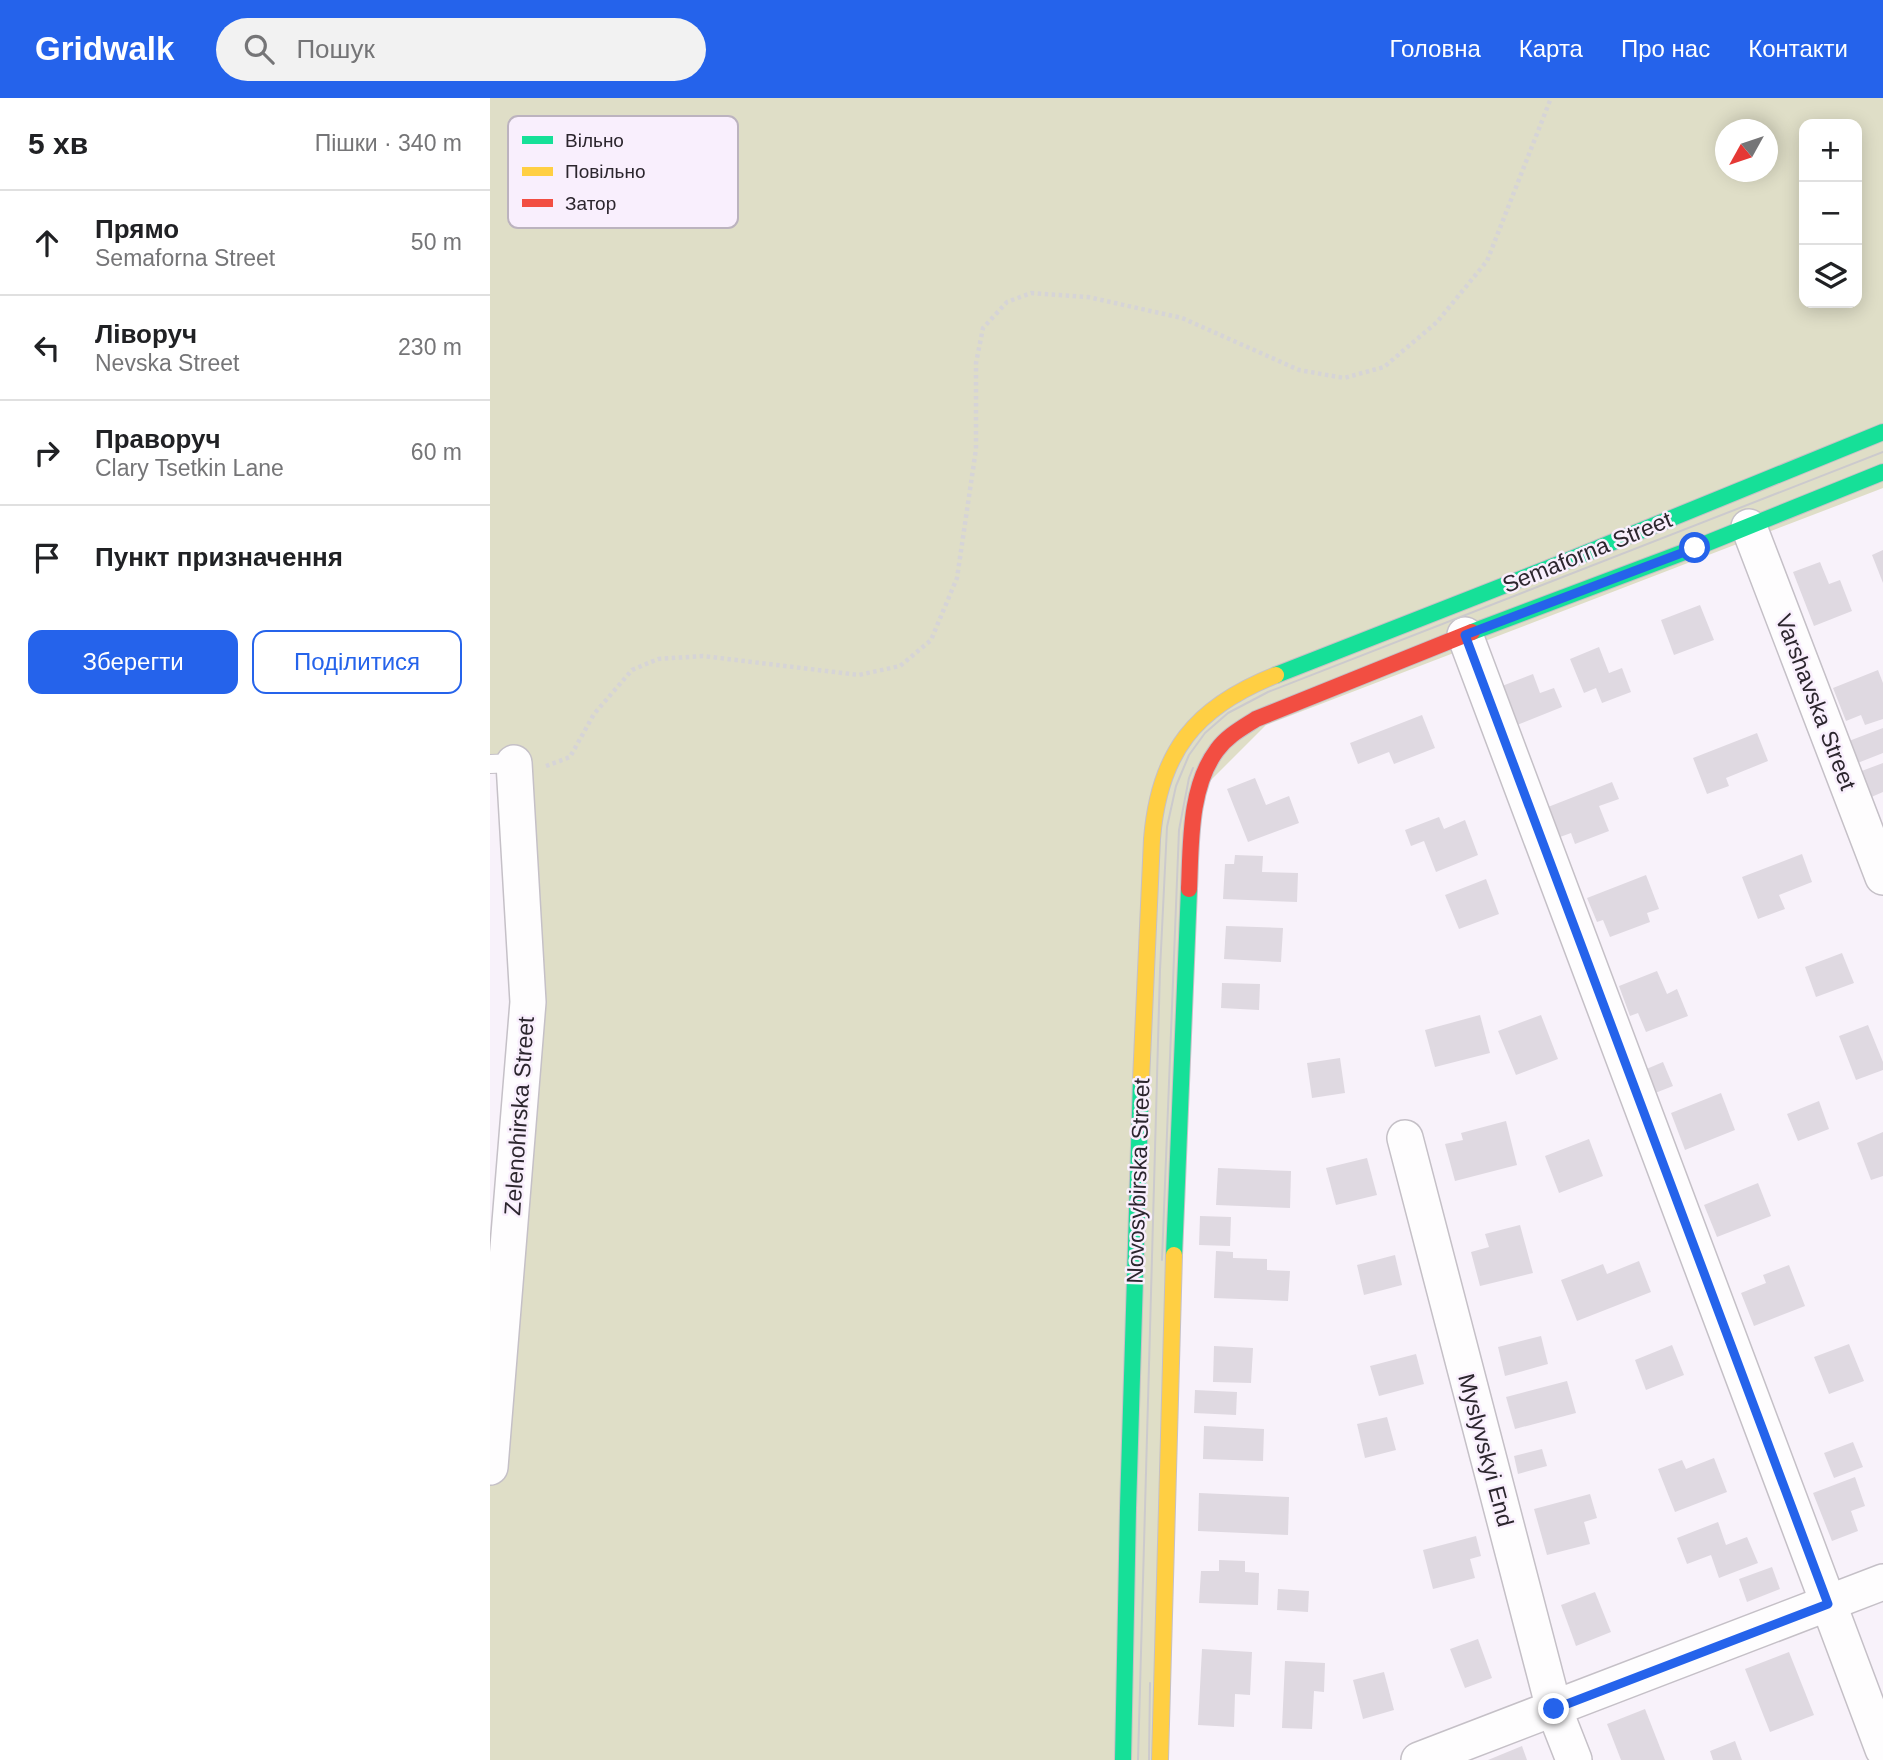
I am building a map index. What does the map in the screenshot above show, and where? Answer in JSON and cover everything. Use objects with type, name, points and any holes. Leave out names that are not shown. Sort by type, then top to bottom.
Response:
[{"type":"main road","name":"Semaforna Street","points":[[1290,669],[1883,432]]},
{"type":"main road","name":"Semaforna Street","points":[[1305,698],[1749,527],[1883,472]]},
{"type":"main road","name":"Novosybirska Street","points":[[1123,1760],[1125,1562],[1143,1027],[1153,829],[1161,782],[1179,744],[1198,719],[1222,700],[1290,669]]},
{"type":"main road","name":"Novosybirska Street","points":[[1160,1760],[1180,1064],[1186,927],[1197,794],[1207,765],[1231,735],[1256,719],[1305,698]]},
{"type":"street","name":"Varshavska Street","points":[[1749,527],[1883,877]]},
{"type":"street","points":[[1465,635],[1883,1749]]},
{"type":"street","name":"Zelenohirska Street","points":[[490,1464],[502,1191],[528,1002],[502,764]]},
{"type":"street","name":"Myslyvskyi End","points":[[1405,1138],[1554,1709],[1574,1760]]},
{"type":"street","points":[[1419,1760],[1883,1582]]},
{"type":"path","points":[[502,764],[550,766],[570,757],[594,714],[632,670],[658,659],[703,656],[859,675],[900,666],[931,640],[957,579],[976,449],[976,363],[982,328],[1007,302],[1031,293],[1088,297],[1182,318],[1299,370],[1344,378],[1384,367],[1437,322],[1487,261],[1551,98]]},
{"type":"green space","points":[[490,98],[1883,98],[1883,488],[1266,725],[1197,794],[1160,1760],[490,1760],[490,1467],[528,1002],[514,764],[490,764]]},
{"type":"building","points":[[1883,550],[1883,583],[1872,555]]},
{"type":"building","points":[[1820,562],[1829,584],[1840,580],[1852,611],[1814,626],[1793,572]]},
{"type":"building","points":[[1700,605],[1714,640],[1674,655],[1661,620]]},
{"type":"building","points":[[1599,647],[1609,673],[1622,668],[1631,692],[1602,703],[1596,688],[1584,693],[1570,659]]},
{"type":"building","points":[[1878,670],[1883,683],[1883,719],[1865,725],[1861,715],[1846,721],[1833,688]]},
{"type":"building","points":[[1533,674],[1540,693],[1554,688],[1562,707],[1517,725],[1502,686]]},
{"type":"building","points":[[1422,715],[1435,748],[1394,764],[1389,752],[1358,764],[1350,743]]},
{"type":"building","points":[[1883,728],[1883,753],[1850,766],[1841,744]]},
{"type":"building","points":[[1757,733],[1768,761],[1726,778],[1729,786],[1707,794],[1693,758]]},
{"type":"building","points":[[1883,763],[1883,792],[1869,798],[1859,772]]},
{"type":"building","points":[[1255,778],[1266,805],[1289,796],[1299,823],[1248,842],[1227,789]]},
{"type":"building","points":[[1612,782],[1619,799],[1599,806],[1609,831],[1575,844],[1571,833],[1560,837],[1548,807]]},
{"type":"building","points":[[1439,817],[1444,829],[1465,820],[1478,855],[1436,872],[1424,841],[1411,846],[1405,830]]},
{"type":"building","points":[[1802,854],[1812,882],[1779,895],[1785,909],[1758,919],[1742,877]]},
{"type":"building","points":[[1235,855],[1263,856],[1262,872],[1298,873],[1297,902],[1223,899],[1225,864],[1234,864]]},
{"type":"building","points":[[1646,875],[1659,909],[1647,913],[1650,922],[1610,937],[1603,920],[1597,922],[1587,898]]},
{"type":"building","points":[[1486,879],[1499,914],[1459,929],[1445,895]]},
{"type":"building","points":[[1226,926],[1283,928],[1281,962],[1224,959]]},
{"type":"building","points":[[1842,953],[1854,983],[1816,997],[1805,967]]},
{"type":"building","points":[[1657,971],[1667,994],[1677,989],[1688,1016],[1646,1032],[1638,1013],[1630,1016],[1619,986]]},
{"type":"building","points":[[1222,983],[1260,984],[1259,1010],[1221,1008]]},
{"type":"building","points":[[1480,1015],[1490,1053],[1435,1067],[1425,1030]]},
{"type":"building","points":[[1541,1015],[1558,1059],[1516,1075],[1498,1031]]},
{"type":"building","points":[[1868,1025],[1883,1062],[1883,1070],[1856,1080],[1839,1036]]},
{"type":"building","points":[[1340,1058],[1345,1093],[1312,1098],[1307,1063]]},
{"type":"building","points":[[1663,1062],[1673,1086],[1645,1097],[1637,1073]]},
{"type":"building","points":[[1721,1093],[1735,1130],[1685,1150],[1671,1113]]},
{"type":"building","points":[[1819,1101],[1829,1129],[1798,1141],[1787,1114]]},
{"type":"building","points":[[1506,1121],[1517,1165],[1455,1181],[1445,1144],[1463,1140],[1461,1133]]},
{"type":"building","points":[[1883,1132],[1883,1176],[1871,1180],[1857,1143]]},
{"type":"building","points":[[1589,1139],[1603,1176],[1559,1193],[1545,1156]]},
{"type":"building","points":[[1367,1158],[1377,1195],[1336,1205],[1326,1168]]},
{"type":"building","points":[[1218,1168],[1291,1171],[1290,1208],[1216,1205]]},
{"type":"building","points":[[1758,1183],[1771,1216],[1717,1237],[1704,1205]]},
{"type":"building","points":[[1200,1216],[1231,1217],[1230,1246],[1199,1245]]},
{"type":"building","points":[[1520,1225],[1533,1273],[1480,1286],[1471,1252],[1489,1247],[1485,1234]]},
{"type":"building","points":[[1216,1251],[1233,1252],[1233,1258],[1267,1259],[1267,1270],[1290,1271],[1288,1301],[1214,1298]]},
{"type":"building","points":[[1395,1255],[1402,1285],[1364,1295],[1357,1265]]},
{"type":"building","points":[[1639,1261],[1651,1292],[1577,1321],[1561,1280],[1603,1264],[1607,1274]]},
{"type":"building","points":[[1789,1265],[1805,1306],[1754,1326],[1741,1293],[1766,1283],[1763,1275]]},
{"type":"building","points":[[1541,1336],[1548,1364],[1505,1376],[1498,1347]]},
{"type":"building","points":[[1849,1344],[1864,1381],[1829,1394],[1814,1357]]},
{"type":"building","points":[[1672,1345],[1684,1375],[1646,1390],[1635,1360]]},
{"type":"building","points":[[1214,1346],[1253,1348],[1251,1383],[1213,1382]]},
{"type":"building","points":[[1416,1354],[1424,1384],[1379,1396],[1370,1366]]},
{"type":"building","points":[[1567,1381],[1576,1413],[1515,1429],[1506,1397]]},
{"type":"building","points":[[1195,1390],[1237,1392],[1236,1415],[1194,1413]]},
{"type":"building","points":[[1387,1417],[1396,1450],[1365,1458],[1357,1424]]},
{"type":"building","points":[[1204,1426],[1264,1429],[1263,1461],[1203,1459]]},
{"type":"building","points":[[1853,1442],[1863,1467],[1834,1478],[1824,1453]]},
{"type":"building","points":[[1542,1449],[1547,1466],[1518,1474],[1514,1456]]},
{"type":"building","points":[[1714,1458],[1727,1492],[1675,1512],[1658,1469],[1682,1460],[1686,1469]]},
{"type":"building","points":[[1855,1477],[1865,1506],[1851,1511],[1858,1531],[1832,1541],[1813,1493]]},
{"type":"building","points":[[1199,1493],[1289,1497],[1288,1535],[1198,1531]]},
{"type":"building","points":[[1590,1494],[1597,1518],[1584,1522],[1590,1544],[1547,1555],[1534,1509]]},
{"type":"building","points":[[1718,1522],[1726,1545],[1747,1537],[1758,1563],[1719,1578],[1711,1555],[1687,1564],[1677,1538]]},
{"type":"building","points":[[1476,1536],[1481,1556],[1470,1559],[1475,1578],[1433,1589],[1423,1550]]},
{"type":"building","points":[[1219,1560],[1245,1561],[1245,1572],[1259,1573],[1258,1605],[1199,1603],[1201,1571],[1219,1571]]},
{"type":"building","points":[[1772,1567],[1780,1589],[1747,1602],[1739,1579]]},
{"type":"building","points":[[1278,1589],[1309,1591],[1308,1612],[1277,1610]]},
{"type":"building","points":[[1595,1592],[1611,1632],[1576,1646],[1561,1605]]},
{"type":"building","points":[[1478,1639],[1492,1678],[1465,1688],[1450,1649]]},
{"type":"building","points":[[1202,1649],[1252,1652],[1250,1695],[1235,1694],[1234,1727],[1198,1725]]},
{"type":"building","points":[[1789,1652],[1814,1715],[1770,1732],[1745,1669]]},
{"type":"building","points":[[1285,1661],[1325,1663],[1324,1692],[1314,1691],[1312,1729],[1282,1728]]},
{"type":"building","points":[[1384,1672],[1394,1710],[1363,1719],[1353,1680]]},
{"type":"building","points":[[1645,1709],[1665,1760],[1621,1760],[1607,1724]]},
{"type":"building","points":[[1735,1741],[1742,1760],[1713,1760],[1710,1751]]},
{"type":"building","points":[[1522,1746],[1527,1760],[1488,1760]]},
{"type":"tram line","points":[[1138,1760],[1160,970],[1167,827],[1176,786],[1189,755],[1205,733],[1228,713],[1268,692],[1883,452]]},
{"type":"tram line","points":[[1162,1260],[1179,830],[1193,768]]},
{"type":"tram line","points":[[1149,1760],[1150,1683]]},
{"type":"traffic: fast","points":[[1276,675],[1564,562],[1883,432]]},
{"type":"traffic: fast","points":[[1472,632],[1695,548],[1883,472]]},
{"type":"traffic: fast","points":[[1174,1255],[1189,889]]},
{"type":"traffic: fast","points":[[1123,1760],[1141,1080]]},
{"type":"traffic: slow","points":[[1141,1080],[1152,839],[1163,781],[1186,736],[1203,718],[1223,702],[1276,675]]},
{"type":"traffic: slow","points":[[1160,1760],[1174,1255]]},
{"type":"traffic: jam","points":[[1189,889],[1191,835],[1196,798],[1208,765],[1225,741],[1256,719],[1472,632]]},
{"type":"route","points":[[1554,1709],[1828,1604],[1465,635],[1695,548]]}]
